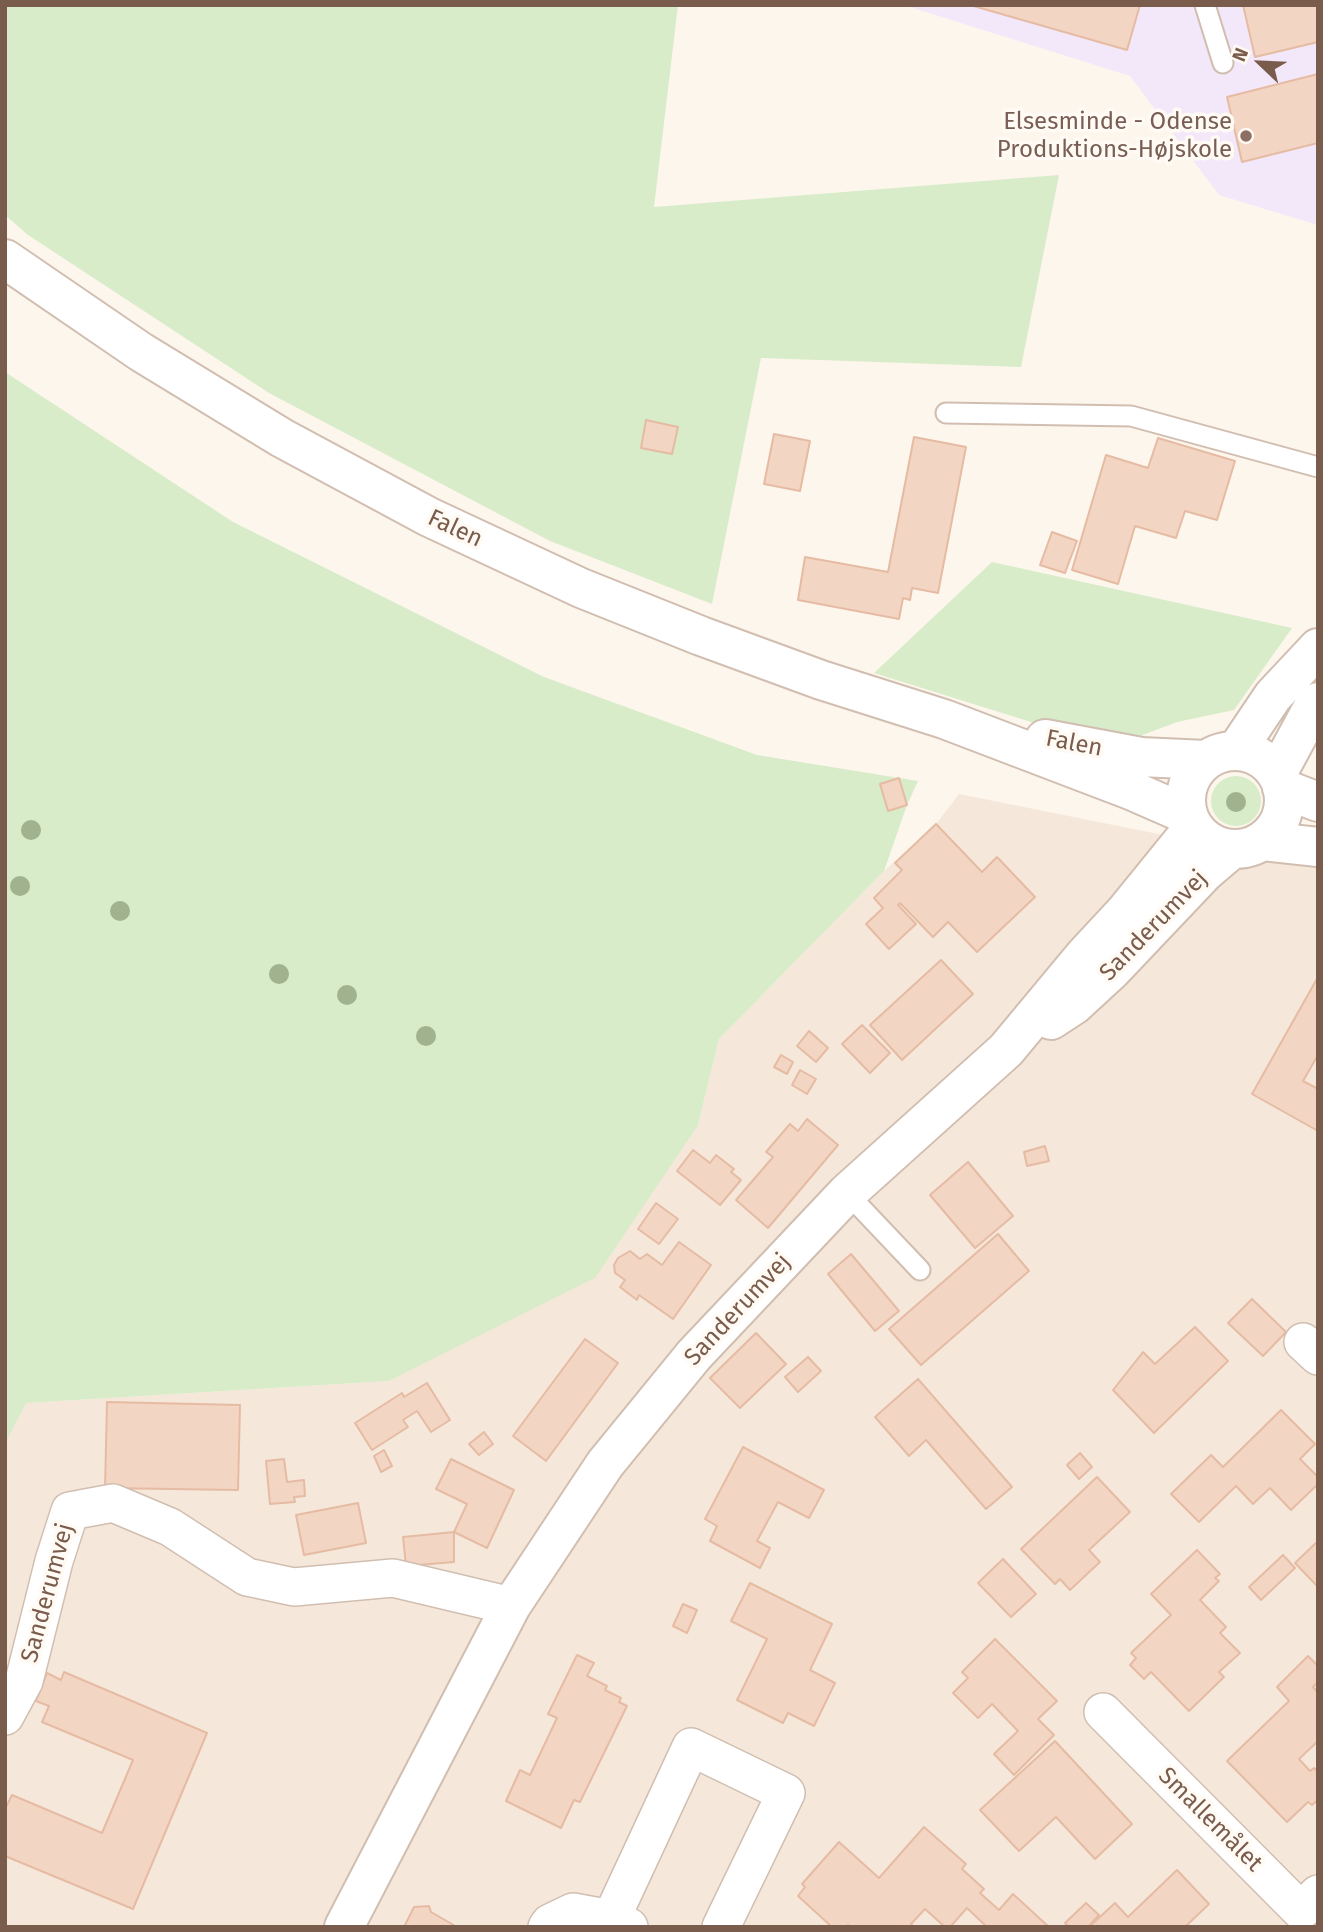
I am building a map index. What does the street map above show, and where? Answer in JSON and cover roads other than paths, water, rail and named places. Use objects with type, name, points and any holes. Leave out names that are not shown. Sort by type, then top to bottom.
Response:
[{"type":"street","name":"Falen","points":[[5,259],[153,360],[282,438],[429,517],[581,588],[701,636],[821,680],[944,719],[1133,791],[1191,821]]},
{"type":"street","points":[[1318,648],[1221,756],[1194,772],[1187,787],[1186,801],[1191,821],[1202,837],[1216,845],[1318,847]]},
{"type":"street","points":[[1247,845],[1274,830],[1282,815],[1284,801],[1280,781],[1311,710],[1318,702]]},
{"type":"street","name":"Falen","points":[[944,719],[1141,757],[1221,756]]},
{"type":"street","points":[[1221,756],[1253,754],[1266,762],[1280,781],[1318,802]]},
{"type":"street","name":"Sanderumvej","points":[[344,1927],[511,1606],[606,1464],[694,1355],[847,1193],[1006,1050],[1085,955],[1125,912],[1191,821]]},
{"type":"street","name":"Sanderumvej","points":[[1006,1050],[1074,1005],[1112,970],[1205,872],[1247,845]]},
{"type":"street","name":"Sanderumvej","points":[[5,1716],[24,1681],[54,1561],[70,1511],[113,1503],[170,1527],[247,1577],[294,1587],[393,1578],[511,1606]]},
{"type":"street","name":"Smallemålet","points":[[1103,1712],[1301,1911],[1318,1894]]},
{"type":"street","points":[[547,1927],[573,1912],[620,1923],[691,1748],[786,1793],[721,1927]]},
{"type":"lane","points":[[1205,5],[1223,63]]},
{"type":"lane","points":[[946,413],[1130,416],[1318,467]]},
{"type":"lane","points":[[847,1193],[920,1270]]},
{"type":"place","name":"Elsesminde - Odense Produktions-Højskole","points":[[1246,136]]}]
